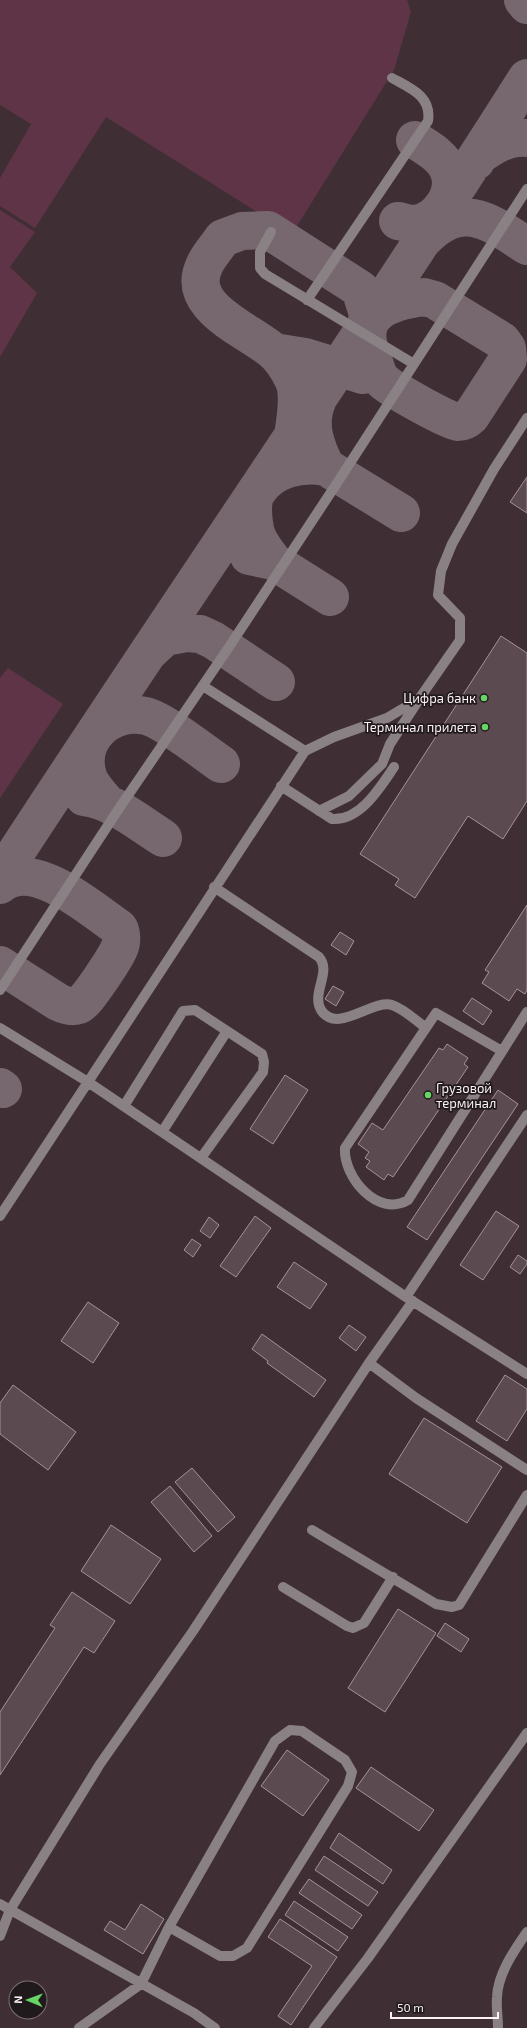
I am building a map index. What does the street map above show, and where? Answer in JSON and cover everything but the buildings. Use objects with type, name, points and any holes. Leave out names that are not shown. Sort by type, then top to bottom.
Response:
[{"type":"lane","points":[[308,300],[428,121],[429,109],[422,95],[392,78]]},
{"type":"lane","points":[[0,990],[118,810],[203,686],[527,189]]},
{"type":"lane","points":[[271,232],[260,252],[260,268],[265,274],[414,364]]},
{"type":"lane","points":[[319,811],[349,796],[382,764],[390,744],[460,640],[460,618],[438,595],[441,571],[452,544],[474,502],[527,418]]},
{"type":"lane","points":[[203,686],[305,751]]},
{"type":"lane","points":[[0,1216],[214,887],[305,751],[334,737],[387,718],[419,699]]},
{"type":"lane","points":[[281,786],[332,819],[341,820],[349,817],[378,790],[394,767]]},
{"type":"lane","points":[[214,887],[319,957],[324,968],[317,999],[321,1010],[328,1016],[340,1019],[384,1005],[392,1005],[425,1028]]},
{"type":"lane","points":[[124,1106],[183,1011],[195,1010],[228,1031],[262,1054],[264,1062],[263,1072],[201,1158]]},
{"type":"lane","points":[[502,1051],[436,1013],[345,1148],[346,1159],[359,1188],[387,1205],[402,1203],[413,1193],[527,1012]]},
{"type":"lane","points":[[0,1028],[88,1082],[409,1299],[527,1374]]},
{"type":"lane","points":[[162,1132],[228,1031]]},
{"type":"lane","points":[[0,1936],[10,1910],[100,1764],[193,1631],[369,1363],[527,1115]]},
{"type":"lane","points":[[369,1363],[416,1398],[527,1470]]},
{"type":"lane","points":[[312,1530],[436,1604],[452,1607],[459,1605],[527,1495]]},
{"type":"lane","points":[[283,1587],[347,1626],[353,1628],[364,1623],[393,1577]]},
{"type":"lane","points":[[79,2028],[141,1984],[169,1927],[275,1741],[290,1730],[302,1731],[345,1760],[352,1772],[348,1786],[247,1948],[233,1956],[220,1956],[169,1927]]},
{"type":"lane","points":[[314,2028],[368,1958],[527,1733]]},
{"type":"lane","points":[[0,1904],[194,2013],[216,2028]]},
{"type":"lane","points":[[498,2028],[497,1997],[499,1984],[505,1968],[527,1932]]},
{"type":"shaded area","points":[[0,0],[407,0],[411,12],[394,70],[292,234],[106,117],[35,228],[0,206],[0,178],[31,124],[0,105]]},
{"type":"shaded area","points":[[0,210],[35,232],[10,267],[37,293],[0,357]]},
{"type":"shaded area","points":[[8,668],[63,704],[0,798],[0,678]]},
{"type":"taxiway","points":[[523,0],[527,5]]},
{"type":"taxiway","points":[[0,877],[397,279],[527,78]]},
{"type":"taxiway","points":[[476,161],[476,158],[500,143],[513,139],[527,138]]},
{"type":"taxiway","points":[[398,221],[413,224],[430,219],[443,206],[450,189],[451,181],[447,167],[435,153],[415,140]]},
{"type":"taxiway","points":[[424,239],[438,227],[451,220],[463,217],[476,218],[488,223],[527,246]]},
{"type":"taxiway","points":[[223,238],[242,231],[268,230],[360,289],[368,314],[366,327]]},
{"type":"taxiway","points":[[222,239],[205,264],[201,280],[203,293],[211,305],[222,316],[274,352],[287,368],[293,379],[297,392],[297,407],[293,437]]},
{"type":"taxiway","points":[[424,297],[435,300],[502,341],[507,348],[508,359],[467,420],[458,422],[452,420],[420,404],[388,385],[381,379],[376,369],[368,341],[368,329],[371,320],[378,312],[398,302],[424,297]]},
{"type":"taxiway","points":[[274,352],[305,357],[363,375]]},
{"type":"taxiway","points":[[318,399],[313,417],[314,434],[326,467]]},
{"type":"taxiway","points":[[273,561],[262,546],[256,533],[253,505],[255,495],[263,484],[279,473],[288,469],[307,466],[326,467],[401,513]]},
{"type":"taxiway","points":[[249,556],[273,561],[330,597]]},
{"type":"taxiway","points":[[148,653],[165,637],[186,633],[200,634],[213,640],[276,682]]},
{"type":"taxiway","points":[[107,803],[89,779],[86,765],[87,752],[91,740],[98,730],[108,722],[120,717],[132,715],[146,716],[153,719],[173,730],[221,764]]},
{"type":"taxiway","points":[[84,797],[115,807],[163,838]]},
{"type":"taxiway","points":[[0,885],[13,878],[29,877],[45,881],[78,899],[119,928],[121,933],[121,944],[112,961],[88,997],[76,1006],[68,1006],[58,1002],[0,965]]},
{"type":"place","name":"Цифра банк","points":[[484,698]]},
{"type":"place","name":"Терминал прилета","points":[[485,727]]},
{"type":"place","name":"Грузовой терминал","points":[[428,1095]]}]
